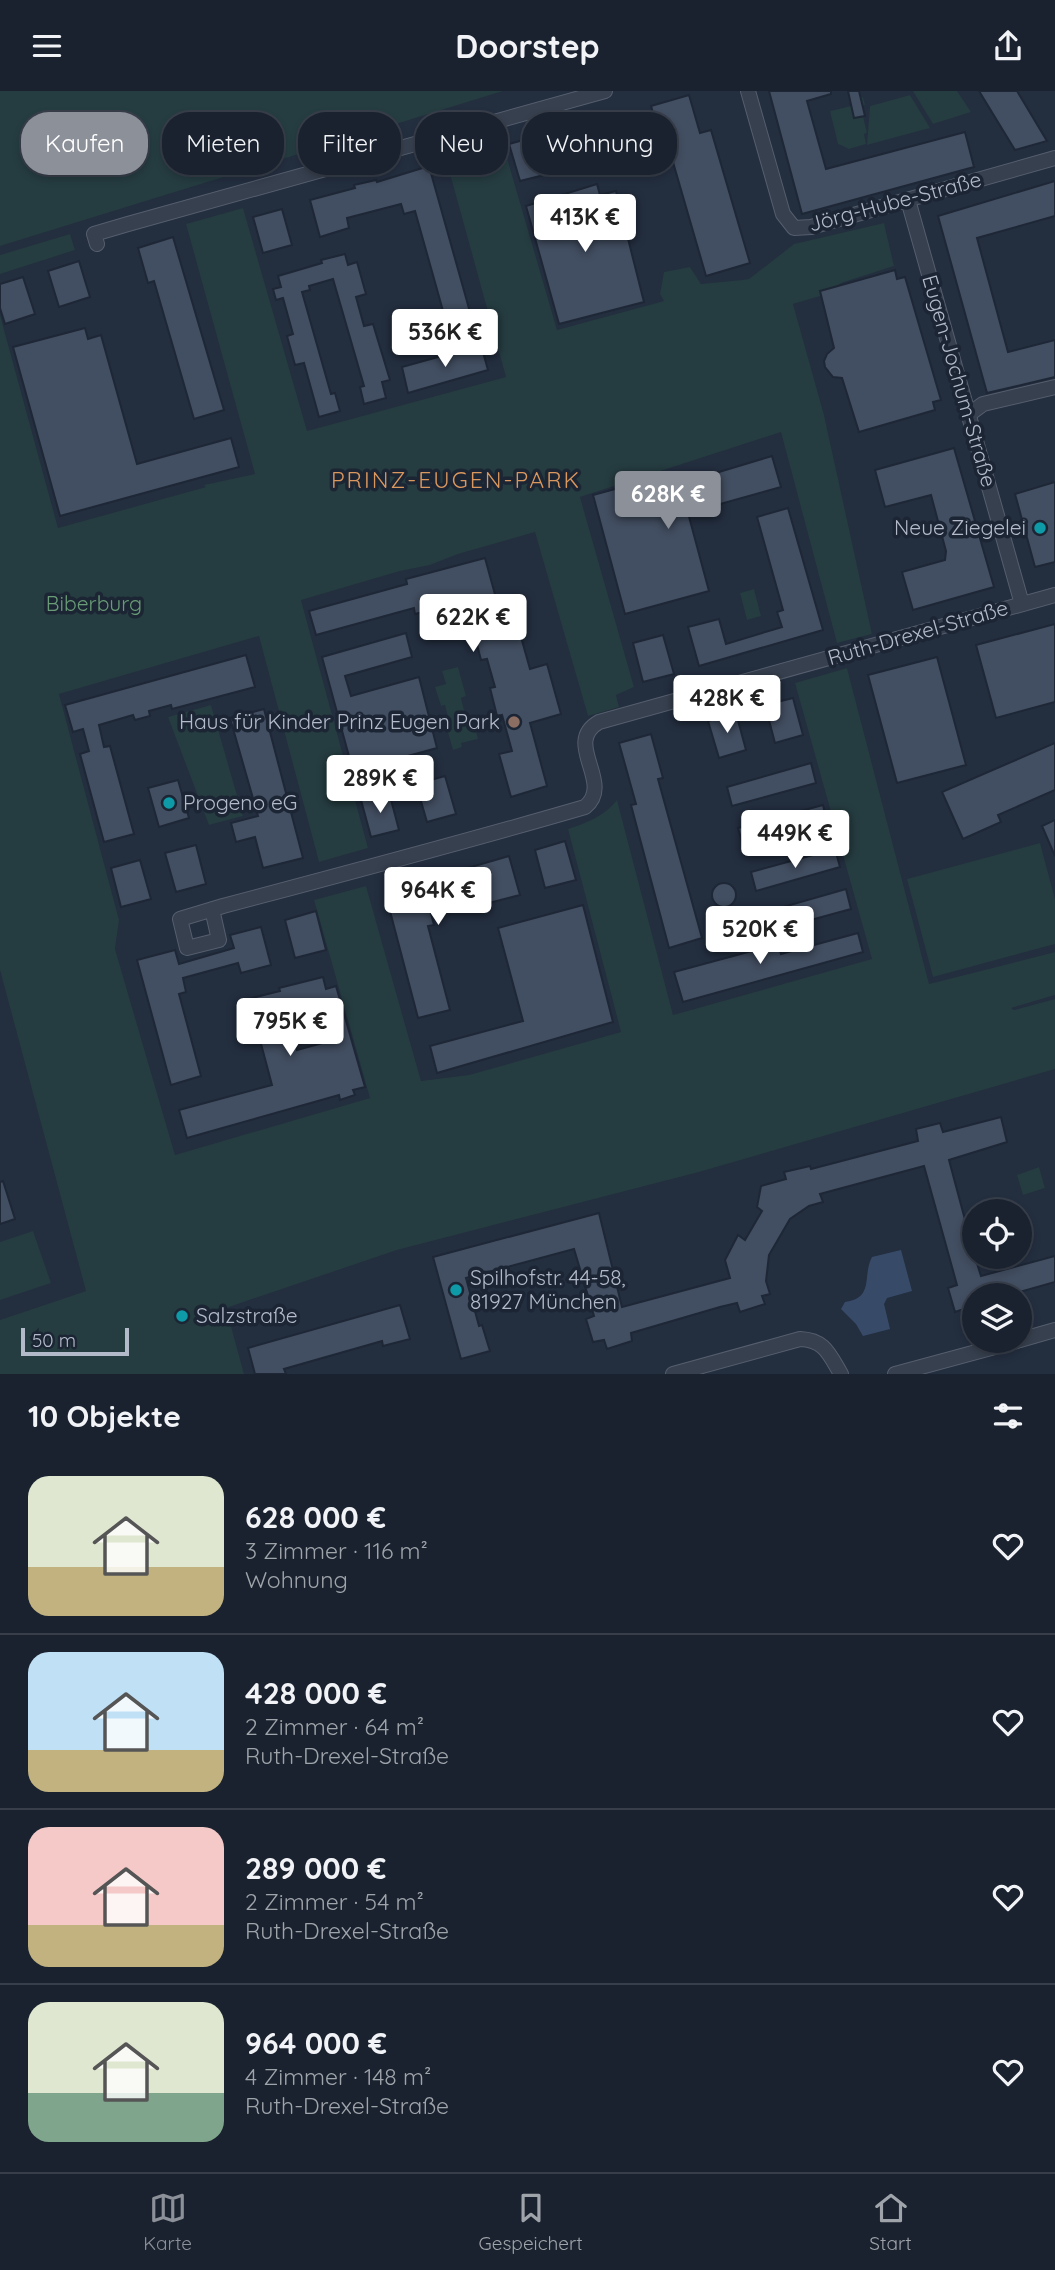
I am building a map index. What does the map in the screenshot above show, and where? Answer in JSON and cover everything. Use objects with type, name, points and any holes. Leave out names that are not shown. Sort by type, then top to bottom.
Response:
[{"type":"street","points":[[97,244],[94,234],[605,91]]},
{"type":"street","name":"Jörg-Hube-Straße","points":[[748,91],[783,214],[794,228],[811,227],[1055,158]]},
{"type":"street","name":"Eugen-Jochum-Straße","points":[[908,200],[1022,604]]},
{"type":"street","points":[[968,415],[983,404],[1055,387]]},
{"type":"street","name":"Ruth-Drexel-Straße","points":[[212,909],[473,840],[585,807],[593,801],[596,791],[585,745],[586,735],[599,722],[1055,595]]},
{"type":"street","points":[[1032,1336],[1055,1330]]},
{"type":"street","points":[[673,1374],[800,1339],[815,1339],[828,1351],[841,1374]]},
{"type":"street","points":[[895,1374],[971,1353]]},
{"type":"green space","points":[[0,91],[503,91],[435,112],[415,112],[415,118],[401,122],[401,112],[298,112],[298,154],[284,158],[284,112],[162,112],[162,175],[230,175],[0,246]]},
{"type":"green space","points":[[913,91],[957,91],[971,112],[933,124]]},
{"type":"green space","points":[[910,95],[930,128],[867,145],[870,106]]},
{"type":"green space","points":[[863,97],[865,105],[852,108],[854,118],[863,116],[867,133],[864,134],[866,144],[849,149],[838,144],[830,111],[851,106],[850,101]]},
{"type":"green space","name":"Biberburg","points":[[508,161],[557,330],[664,301],[660,294],[664,272],[690,267],[701,284],[749,279],[794,244],[884,223],[894,266],[841,283],[827,294],[793,304],[824,415],[872,634],[837,643],[781,432],[580,497],[634,687],[616,695],[619,707],[588,716],[535,532],[430,565],[301,600],[368,848],[319,862],[259,636],[59,694],[119,920],[115,949],[175,1155],[370,1098],[314,900],[366,886],[421,1081],[469,1075],[621,1032],[568,829],[601,815],[617,800],[673,1015],[872,959],[795,683],[847,668],[929,984],[1055,952],[1055,995],[1011,1008],[1014,1010],[1055,999],[1055,1069],[699,1172],[397,1250],[226,1308],[244,1374],[0,1374],[0,1320],[86,1291],[0,970],[0,315],[58,528],[206,487],[204,485],[255,474],[186,224],[243,208],[307,431],[506,377],[450,175],[508,175]]},
{"type":"green space","points":[[70,234],[75,250],[0,274],[0,255]]},
{"type":"green space","points":[[754,589],[761,616],[747,620],[740,593]]},
{"type":"green space","points":[[458,667],[466,696],[461,698],[467,722],[473,720],[478,739],[461,743],[462,747],[453,750],[445,722],[449,721],[445,705],[441,706],[435,687],[446,684],[442,671]]},
{"type":"green space","points":[[211,705],[243,816],[209,825],[168,717]]},
{"type":"green space","points":[[1040,843],[1055,899],[1055,944],[933,977],[907,879]]},
{"type":"green space","points":[[1039,1167],[1045,1188],[1023,1195],[1017,1175]]},
{"type":"green space","points":[[33,1231],[51,1283],[0,1300],[0,1242]]},
{"type":"water","points":[[901,1250],[912,1291],[887,1298],[884,1304],[890,1329],[863,1336],[856,1324],[841,1309],[845,1302],[854,1300],[864,1291],[872,1257]]},
{"type":"building","points":[[769,91],[831,91],[831,94],[807,101],[826,169],[965,132],[974,167],[802,214]]},
{"type":"building","points":[[848,91],[859,91],[865,116],[854,118]]},
{"type":"building","points":[[979,91],[1017,91],[1047,141],[1015,150]]},
{"type":"building","points":[[689,95],[700,133],[711,130],[750,263],[706,276],[677,175],[677,112],[653,112],[651,106]]},
{"type":"building","points":[[522,140],[522,175],[544,175],[520,181],[509,144]]},
{"type":"building","points":[[415,170],[415,175],[432,175],[470,312],[445,318],[415,211],[404,214],[401,204],[347,218],[349,228],[320,237],[310,200],[355,188],[354,185]]},
{"type":"building","points":[[1055,181],[1055,216],[977,238],[1008,352],[1055,340],[1055,377],[987,393],[938,216]]},
{"type":"building","points":[[597,184],[600,195],[616,191],[644,302],[559,324],[526,206]]},
{"type":"building","points":[[282,209],[292,245],[263,253],[253,217]]},
{"type":"building","points":[[173,237],[224,410],[194,419],[154,281],[148,283],[138,248]]},
{"type":"building","points":[[345,254],[348,265],[357,262],[366,294],[356,297],[364,326],[373,324],[390,380],[382,382],[386,398],[364,404],[360,387],[364,386],[333,279],[309,286],[310,290],[302,292],[331,394],[335,393],[340,411],[319,417],[304,363],[295,365],[287,336],[293,334],[283,298],[276,300],[273,289],[281,287],[278,276]]},
{"type":"building","points":[[79,261],[90,297],[59,307],[48,271]]},
{"type":"building","points":[[895,270],[897,279],[905,277],[941,400],[933,402],[935,410],[859,432],[842,378],[833,377],[825,367],[827,354],[834,348],[820,291]]},
{"type":"building","points":[[23,277],[35,314],[5,324],[0,308],[0,284]]},
{"type":"building","points":[[85,328],[88,339],[101,335],[137,464],[231,438],[239,467],[60,516],[13,347]]},
{"type":"building","points":[[481,345],[488,370],[408,393],[402,367]]},
{"type":"building","points":[[954,448],[994,587],[913,610],[902,572],[945,560],[946,551],[931,495],[885,507],[875,470]]},
{"type":"building","points":[[772,456],[781,487],[688,513],[709,591],[625,614],[593,495],[663,476],[666,488]]},
{"type":"building","name":"Neue Ziegelei","points":[[1055,482],[1055,562],[1035,567],[1015,494]]},
{"type":"building","points":[[788,508],[823,630],[699,666],[688,627],[719,619],[726,644],[782,627],[777,612],[783,610],[757,517]]},
{"type":"building","points":[[485,558],[499,609],[512,605],[530,669],[547,664],[561,714],[530,723],[547,786],[511,797],[499,754],[512,751],[502,715],[497,716],[490,688],[495,687],[487,659],[481,660],[474,633],[479,631],[470,600],[415,614],[414,608],[316,635],[309,611],[407,584],[406,579]]},
{"type":"building","points":[[1055,624],[1055,702],[996,718],[976,645]]},
{"type":"building","points":[[406,633],[412,657],[345,676],[351,696],[419,677],[437,748],[353,771],[322,657]]},
{"type":"building","points":[[663,635],[674,674],[643,682],[633,643]]},
{"type":"building","points":[[246,655],[255,687],[172,709],[171,705],[149,711],[150,716],[135,720],[133,715],[99,725],[104,747],[110,746],[134,834],[104,842],[80,754],[89,751],[83,729],[73,732],[65,705]]},
{"type":"building","points":[[937,657],[966,765],[897,783],[868,675]]},
{"type":"building","points":[[793,698],[803,735],[775,743],[765,705]]},
{"type":"building","points":[[264,709],[303,858],[263,868],[255,837],[236,842],[231,823],[258,816],[230,718]]},
{"type":"building","points":[[736,713],[746,750],[719,758],[708,721]]},
{"type":"building","points":[[651,734],[663,778],[658,779],[702,938],[669,948],[631,805],[636,804],[619,743]]},
{"type":"building","points":[[1055,743],[1055,790],[998,815],[1001,822],[963,839],[942,792]]},
{"type":"building","points":[[811,763],[816,783],[732,806],[727,787]]},
{"type":"building","points":[[445,776],[456,814],[427,822],[416,784]]},
{"type":"building","name":"Progeno eG","points":[[178,780],[189,818],[159,827],[148,788]]},
{"type":"building","points":[[389,792],[399,830],[371,837],[361,800]]},
{"type":"building","points":[[823,805],[828,825],[748,847],[746,856],[738,828]]},
{"type":"building","points":[[1055,820],[1055,856],[1042,826]]},
{"type":"building","points":[[565,841],[576,880],[545,888],[535,850]]},
{"type":"building","points":[[196,845],[206,884],[176,892],[165,853]]},
{"type":"building","points":[[835,849],[840,867],[756,891],[751,872]]},
{"type":"building","points":[[509,856],[520,895],[489,903],[482,878],[426,894],[434,925],[428,926],[450,1010],[418,1018],[385,892]]},
{"type":"building","points":[[140,860],[151,899],[121,907],[111,868]]},
{"type":"building","points":[[724,883],[733,886],[736,895],[733,904],[724,907],[715,904],[712,895],[715,886]]},
{"type":"building","points":[[846,889],[851,909],[767,932],[762,913]]},
{"type":"building","points":[[583,905],[613,1022],[437,1073],[430,1046],[523,1021],[498,928]]},
{"type":"building","points":[[316,911],[326,950],[295,958],[285,920]]},
{"type":"building","points":[[261,927],[271,965],[241,973],[238,963],[183,978],[186,992],[179,994],[201,1076],[171,1085],[137,960],[175,950],[179,964],[234,948],[230,935]]},
{"type":"building","points":[[858,933],[863,952],[683,1002],[674,972],[778,944],[781,954]]},
{"type":"building","points":[[323,977],[326,989],[336,986],[365,1087],[353,1090],[355,1095],[340,1100],[339,1095],[187,1138],[179,1110],[272,1085],[252,1010],[255,1009],[252,998],[280,991],[279,988]],"holes":[[[317,1010],[326,1042],[297,1050],[288,1018]]]},
{"type":"building","points":[[1001,1117],[1007,1142],[949,1160],[962,1208],[962,1269],[979,1269],[981,1276],[1007,1269],[1032,1269],[1032,1262],[1055,1256],[1055,1282],[1032,1288],[1032,1283],[962,1283],[962,1310],[955,1312],[948,1288],[957,1285],[924,1166],[820,1194],[823,1202],[809,1206],[790,1219],[769,1255],[766,1281],[770,1294],[762,1296],[765,1304],[740,1312],[737,1303],[720,1307],[631,1333],[632,1341],[607,1349],[604,1340],[593,1342],[586,1319],[594,1316],[574,1249],[466,1278],[479,1326],[482,1325],[490,1351],[461,1359],[433,1257],[599,1213],[622,1307],[730,1278],[725,1260],[738,1235],[745,1240],[762,1211],[757,1207],[761,1186],[786,1179],[784,1172],[810,1166],[811,1169],[918,1141],[916,1129],[940,1123],[943,1132]]},
{"type":"building","points":[[3,1181],[15,1219],[0,1224],[0,1182]]},
{"type":"building","points":[[400,1305],[410,1339],[383,1346],[382,1341],[284,1369],[286,1374],[255,1374],[248,1348]]},
{"type":"place","name":"Neue Ziegelei","points":[[1040,528]]},
{"type":"place","name":"Haus für Kinder Prinz Eugen Park","points":[[514,722]]},
{"type":"place","name":"Progeno eG","points":[[169,803]]},
{"type":"place","name":"Spilhofstr. 44-58, 81927 München","points":[[456,1290]]},
{"type":"place","name":"Salzstraße","points":[[182,1316]]},
{"type":"district","name":"PRINZ-EUGEN-PARK","points":[[456,480]]}]
